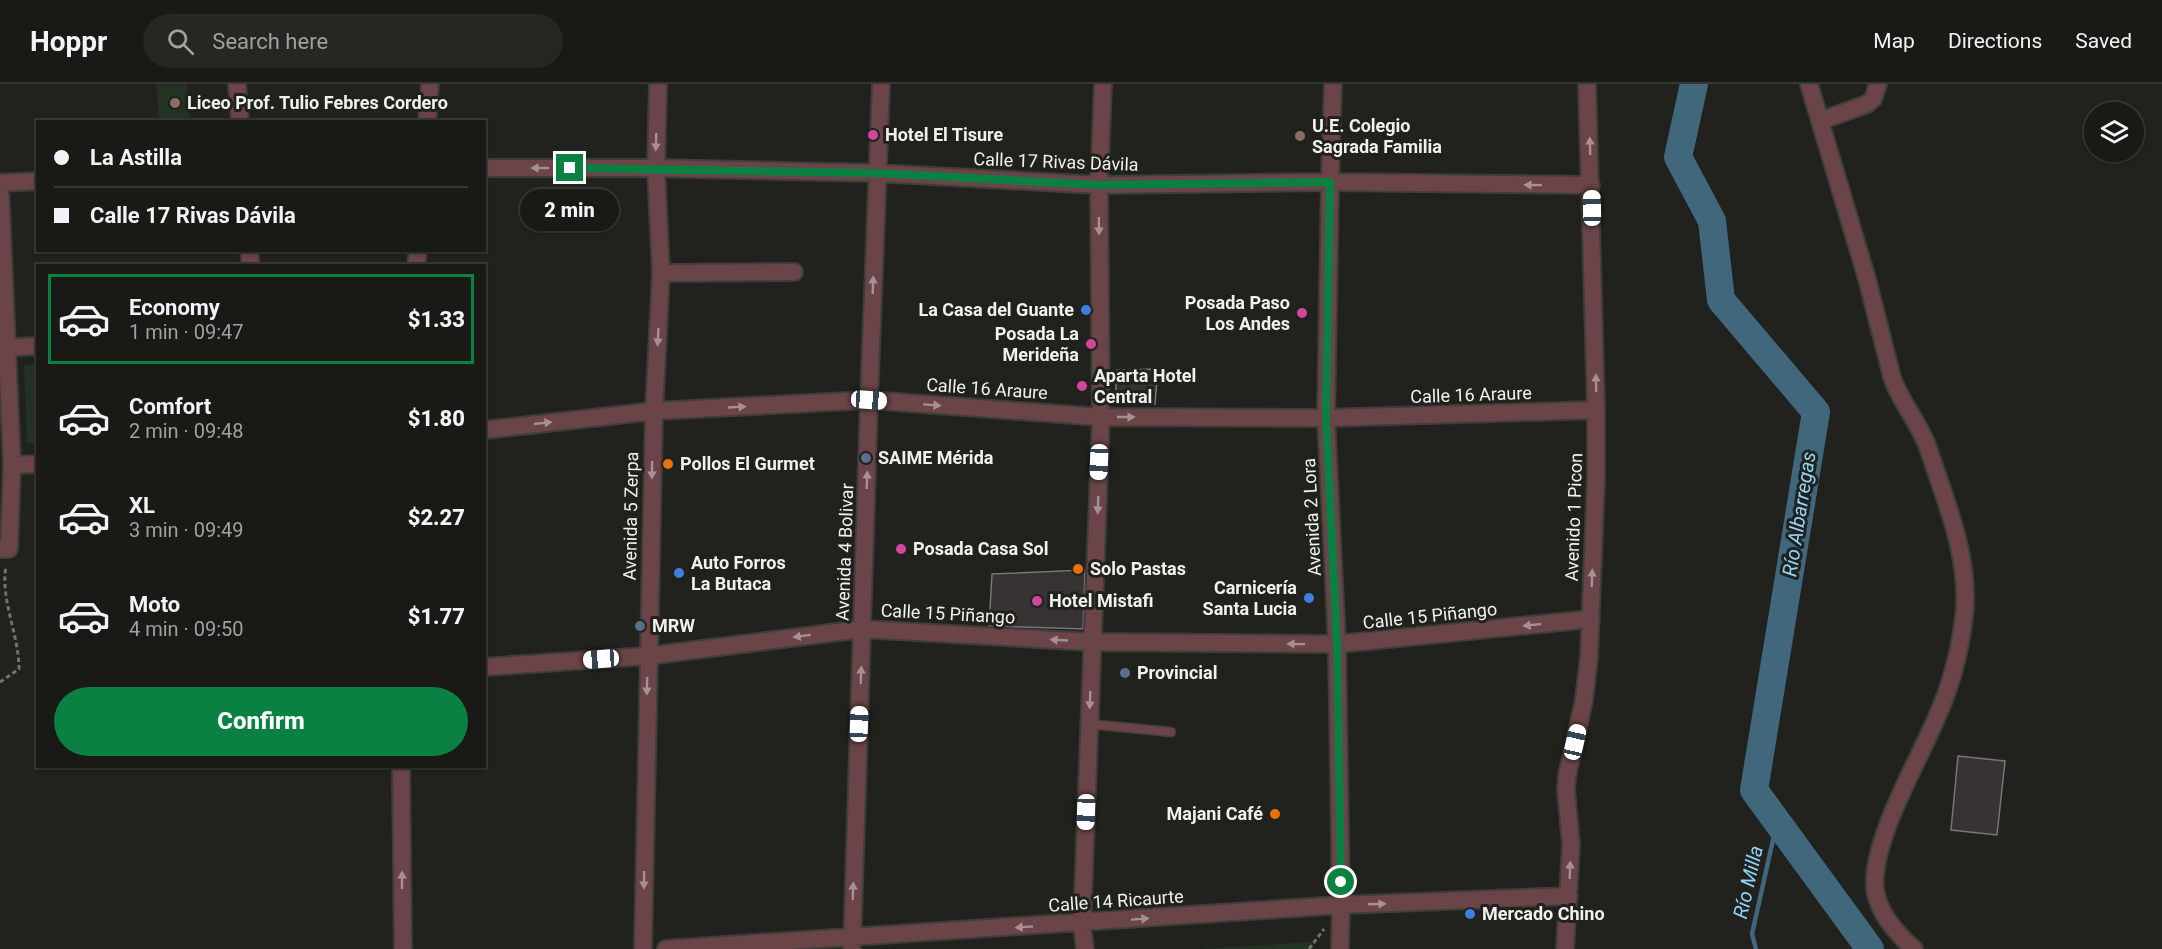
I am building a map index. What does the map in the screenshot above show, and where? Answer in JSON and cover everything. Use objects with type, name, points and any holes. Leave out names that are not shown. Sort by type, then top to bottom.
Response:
[{"type":"street","points":[[237,84],[240,120]]},
{"type":"street","points":[[428,120],[430,84]]},
{"type":"street","name":"Avenida 5 Zerpa","points":[[643,949],[647,656],[654,411],[661,273],[656,168],[658,84]]},
{"type":"street","name":"Avenida 4 Bolivar","points":[[852,944],[881,84]]},
{"type":"street","points":[[1085,949],[1082,923],[1101,417],[1099,185],[1103,84]]},
{"type":"street","name":"Avenida 2 Lora","points":[[1333,84],[1326,418],[1337,644],[1340,949]]},
{"type":"street","name":"Avenido 1 Picon","points":[[1565,949],[1571,845],[1566,790],[1584,700],[1589,657],[1596,410],[1587,84]]},
{"type":"street","points":[[1809,84],[1867,279],[1896,391],[1921,429],[1927,445],[1959,544],[1965,582],[1964,617],[1954,664],[1938,715],[1883,836],[1875,869],[1875,891],[1882,909],[1896,932],[1914,949]]},
{"type":"street","points":[[1820,121],[1867,104],[1878,90],[1878,84]]},
{"type":"street","name":"Calle 17 Rivas Dávila","points":[[486,168],[656,168],[877,173],[1099,185],[1330,182],[1591,185]]},
{"type":"street","points":[[5,549],[12,465],[3,347],[0,184],[36,181]]},
{"type":"street","points":[[661,273],[794,272]]},
{"type":"street","points":[[3,347],[36,346]]},
{"type":"street","name":"Calle 16 Araure","points":[[486,430],[654,411],[869,400],[1101,417],[1326,418],[1596,410]]},
{"type":"street","points":[[12,465],[36,464]]},
{"type":"street","name":"Calle 15 Piñango","points":[[486,667],[647,656],[862,628],[1093,642],[1337,644],[1590,619]]},
{"type":"street","points":[[401,768],[402,944]]},
{"type":"street","name":"Calle 14 Ricaurte","points":[[666,949],[852,944],[1082,923],[1341,905],[1569,896]]},
{"type":"lane","points":[[1089,724],[1171,732]]},
{"type":"path","points":[[0,682],[19,669],[19,657],[7,601],[5,549]]},
{"type":"green space","points":[[156,84],[187,84],[190,120],[159,120]]},
{"type":"green space","points":[[36,364],[36,443],[27,443],[24,365]]},
{"type":"green space","points":[[1313,943],[1313,949],[1203,949]]},
{"type":"building","points":[[1158,369],[1155,404],[1115,402],[1117,370]]},
{"type":"building","name":"Hotel Mistafi","points":[[1085,570],[1083,629],[989,626],[992,574]]},
{"type":"building","points":[[1958,756],[2005,761],[1997,835],[1951,830]]},
{"type":"waterway","name":"Río Albarregas","points":[[1694,84],[1678,157],[1712,221],[1721,300],[1816,412],[1754,790],[1870,949]]},
{"type":"waterway","name":"Río Milla","points":[[1756,949],[1752,934],[1777,822]]},
{"type":"place","name":"Liceo Prof. Tulio Febres Cordero","points":[[175,103]]},
{"type":"place","name":"Hotel El Tisure","points":[[873,135]]},
{"type":"place","name":"U.E. Colegio Sagrada Familia","points":[[1300,136]]},
{"type":"place","name":"La Casa del Guante","points":[[1086,310]]},
{"type":"place","name":"Posada Paso Los Andes","points":[[1302,313]]},
{"type":"place","name":"Posada La Merideña","points":[[1091,344]]},
{"type":"place","name":"Aparta Hotel Central","points":[[1082,386]]},
{"type":"place","name":"SAIME Mérida","points":[[866,458]]},
{"type":"place","name":"Pollos El Gurmet","points":[[668,464]]},
{"type":"place","name":"Posada Casa Sol","points":[[901,549]]},
{"type":"place","name":"Solo Pastas","points":[[1078,569]]},
{"type":"place","name":"Auto Forros La Butaca","points":[[679,573]]},
{"type":"place","name":"Carnicería Santa Lucia","points":[[1309,598]]},
{"type":"place","name":"Hotel Mistafi","points":[[1037,601]]},
{"type":"place","name":"MRW","points":[[640,626]]},
{"type":"place","name":"Provincial","points":[[1125,673]]},
{"type":"place","name":"Majani Café","points":[[1275,814]]},
{"type":"place","name":"Mercado Chino","points":[[1470,914]]},
{"type":"route","points":[[570,168],[877,173],[1099,185],[1330,182],[1326,418],[1337,644],[1341,882]]}]
